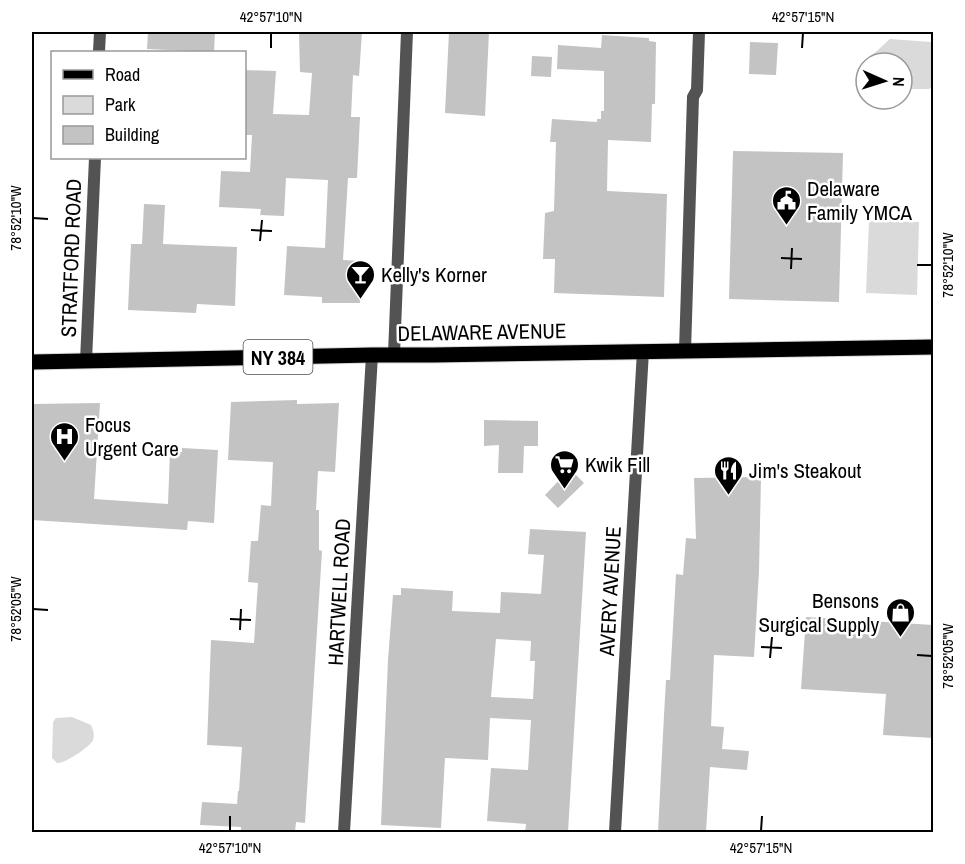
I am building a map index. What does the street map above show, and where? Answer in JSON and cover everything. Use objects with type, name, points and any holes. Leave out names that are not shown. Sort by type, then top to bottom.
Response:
[{"type":"main road","name":"DELAWARE AVENUE","points":[[32,362],[394,354],[933,347]]},
{"type":"street","points":[[99,51],[100,32]]},
{"type":"street","points":[[394,354],[407,32]]},
{"type":"street","points":[[685,351],[693,97],[697,90],[699,32]]},
{"type":"street","name":"STRATFORD ROAD","points":[[86,361],[95,159]]},
{"type":"street","name":"AVERY AVENUE","points":[[615,832],[643,351]]},
{"type":"street","name":"HARTWELL ROAD","points":[[344,832],[372,355]]},
{"type":"green space","points":[[890,39],[931,42],[934,45],[933,86],[929,89],[914,89],[914,51],[877,51]]},
{"type":"green space","points":[[869,221],[919,222],[917,295],[866,293]]},
{"type":"green space","points":[[72,717],[91,725],[93,740],[87,747],[65,761],[57,763],[52,758],[53,722],[56,718]]},
{"type":"building","points":[[148,32],[215,32],[214,51],[147,49]]},
{"type":"building","points":[[299,32],[362,32],[359,76],[353,75],[351,117],[360,117],[357,178],[348,178],[343,260],[362,261],[360,303],[322,303],[322,297],[284,295],[287,246],[325,248],[328,180],[286,178],[284,216],[260,215],[261,209],[219,207],[221,171],[250,172],[252,135],[246,135],[246,70],[276,71],[273,114],[309,115],[312,73],[300,72]]},
{"type":"building","points":[[449,32],[489,32],[485,116],[445,113]]},
{"type":"building","points":[[602,35],[649,38],[649,41],[656,42],[655,104],[652,104],[651,142],[608,140],[607,191],[667,194],[664,297],[554,293],[555,259],[543,259],[545,213],[554,211],[556,142],[550,142],[552,119],[597,122],[597,119],[601,119],[601,111],[604,111],[604,71],[557,69],[558,45],[601,48]]},
{"type":"building","points":[[750,42],[778,43],[776,75],[749,74]]},
{"type":"building","points":[[532,56],[552,57],[551,77],[531,76]]},
{"type":"building","name":"Delaware Family YMCA","points":[[733,151],[843,153],[839,302],[729,299]]},
{"type":"building","points":[[144,204],[165,205],[163,244],[237,247],[235,306],[197,304],[196,313],[128,310],[131,244],[142,244]]},
{"type":"building","points":[[297,400],[297,404],[339,403],[335,472],[318,471],[316,510],[319,510],[319,550],[322,551],[305,823],[296,822],[295,832],[241,832],[241,827],[200,825],[202,802],[237,804],[242,747],[207,745],[211,640],[254,643],[258,583],[248,582],[251,541],[258,541],[261,505],[271,506],[273,462],[228,460],[231,402]]},
{"type":"building","points":[[100,403],[94,499],[168,504],[170,452],[182,452],[182,448],[218,450],[214,523],[188,521],[187,530],[32,520],[32,404]]},
{"type":"building","name":"Kwik Fill","points":[[484,420],[538,421],[538,446],[524,446],[523,473],[498,473],[499,445],[484,446]]},
{"type":"building","name":"Kwik Fill","points":[[570,469],[584,483],[558,508],[545,495]]},
{"type":"building","points":[[761,477],[754,657],[714,655],[711,726],[724,727],[722,749],[749,751],[747,770],[710,767],[706,832],[658,832],[666,680],[670,680],[676,574],[683,575],[686,538],[696,539],[694,478]]},
{"type":"building","points":[[530,529],[586,532],[568,832],[525,832],[526,824],[487,821],[491,768],[528,770],[531,720],[490,718],[488,760],[445,758],[441,828],[381,825],[393,595],[401,595],[401,588],[453,591],[452,611],[500,613],[501,592],[541,594],[544,555],[528,554]],"holes":[[[496,639],[531,641],[530,661],[535,661],[533,699],[491,697]]]},
{"type":"building","points":[[806,617],[933,625],[933,738],[883,735],[886,694],[801,689]]},
{"type":"place","name":"Delaware Family YMCA","points":[[786,226]]},
{"type":"place","name":"Kelly's Korner","points":[[360,300]]},
{"type":"place","name":"Focus Urgent Care","points":[[64,462]]},
{"type":"place","name":"Kwik Fill","points":[[564,490]]},
{"type":"place","name":"Jim's Steakout","points":[[728,496]]},
{"type":"place","name":"Bensons Surgical Supply","points":[[900,638]]}]
